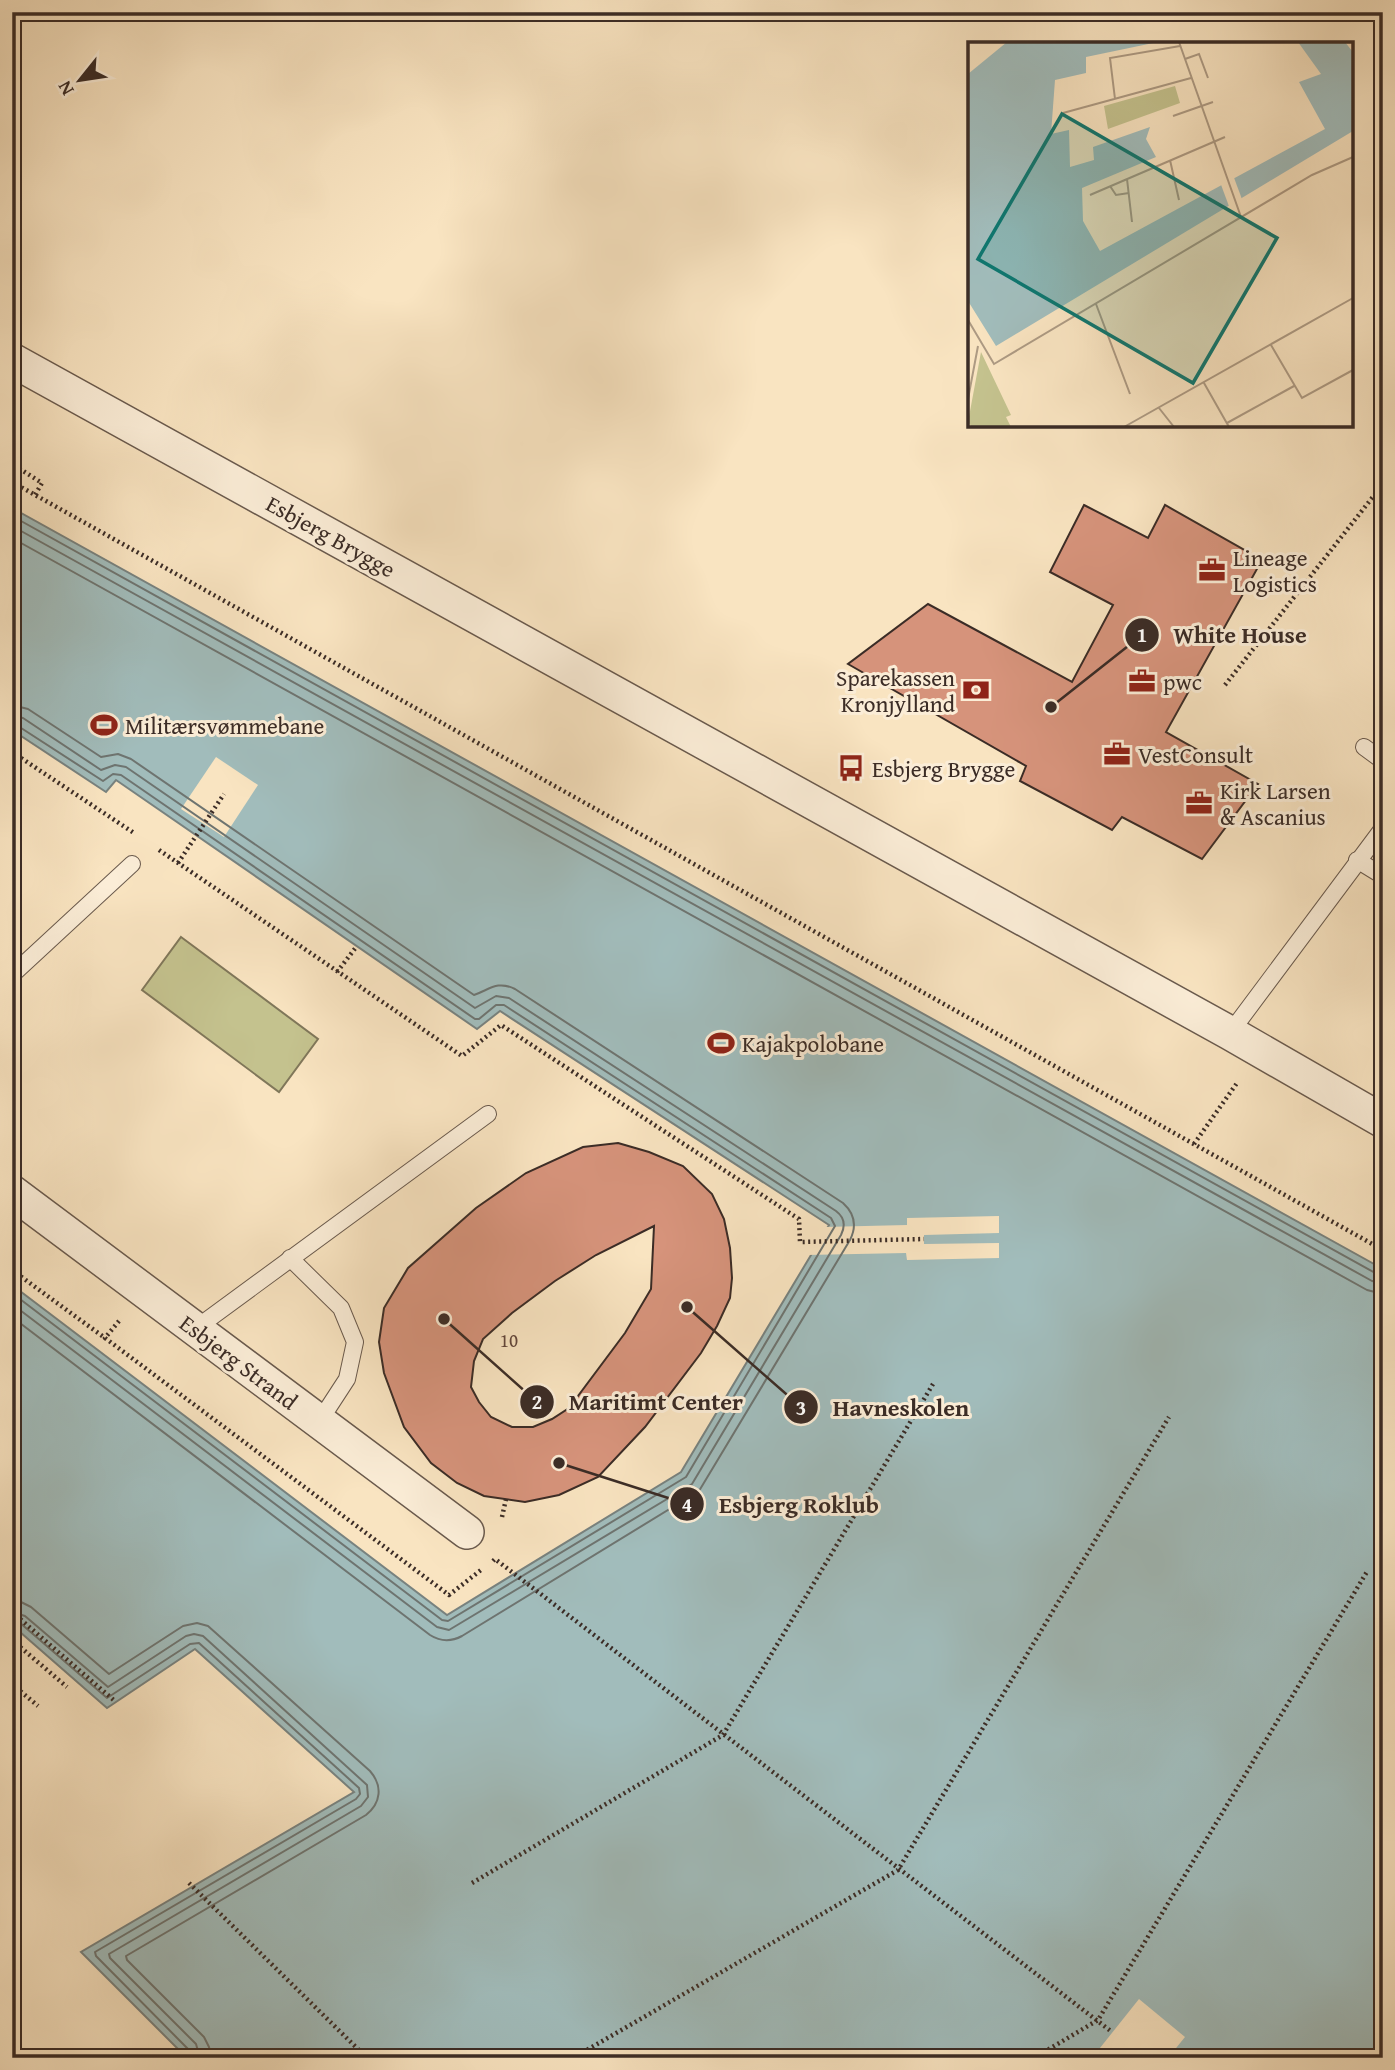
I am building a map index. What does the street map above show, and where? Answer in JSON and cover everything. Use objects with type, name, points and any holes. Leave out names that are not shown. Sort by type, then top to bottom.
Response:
[{"type":"street","name":"Esbjerg Brygge","points":[[12,360],[1230,1033],[1383,1121]]},
{"type":"street","name":"Esbjerg Strand","points":[[12,1192],[467,1532]]},
{"type":"lane","points":[[1364,747],[1383,761]]},
{"type":"lane","points":[[1230,1033],[1383,828]]},
{"type":"lane","points":[[1357,860],[1383,876]]},
{"type":"lane","points":[[12,975],[132,864]]},
{"type":"lane","points":[[194,1329],[488,1114]]},
{"type":"lane","points":[[290,1258],[341,1308],[355,1342],[347,1379],[319,1422]]},
{"type":"path","points":[[12,436],[20,469],[42,483],[35,495]]},
{"type":"path","points":[[12,482],[1383,1250]]},
{"type":"path","points":[[1225,685],[1383,484]]},
{"type":"path","points":[[12,752],[145,841]]},
{"type":"path","points":[[178,863],[224,794]]},
{"type":"path","points":[[156,848],[462,1056],[501,1025],[799,1219],[800,1242],[924,1239]]},
{"type":"path","points":[[337,972],[357,946]]},
{"type":"path","points":[[1194,1144],[1259,1050]]},
{"type":"path","points":[[12,1270],[449,1595],[495,1559],[1112,2032]]},
{"type":"path","points":[[105,1338],[144,1290]]},
{"type":"path","points":[[472,1883],[723,1735],[933,1384]]},
{"type":"path","points":[[573,2058],[898,1870],[1169,1417]]},
{"type":"path","points":[[1034,2058],[1098,2020],[1368,1570]]},
{"type":"path","points":[[12,1612],[116,1702]]},
{"type":"path","points":[[12,1640],[66,1686]]},
{"type":"path","points":[[12,1684],[38,1706]]},
{"type":"path","points":[[189,1883],[367,2058]]},
{"type":"shaded area","points":[[181,937],[318,1039],[279,1092],[142,990]]},
{"type":"water","points":[[12,508],[1383,1269],[1383,2058],[187,2058],[81,1952],[354,1792],[195,1649],[107,1708],[12,1625],[12,1285],[447,1615],[681,1472],[829,1225],[500,1011],[477,1029],[116,780],[106,792],[12,730]]},
{"type":"pier","points":[[216,757],[258,785],[224,837],[181,809]]},
{"type":"pier","points":[[999,1216],[999,1233],[924,1235],[924,1244],[999,1243],[999,1258],[907,1260],[906,1253],[806,1255],[823,1227],[907,1225],[907,1218]]},
{"type":"pier","points":[[1139,1999],[1185,2037],[1168,2058],[1092,2058]]},
{"type":"building","points":[[1084,505],[1148,538],[1165,505],[1262,560],[1166,732],[1258,784],[1202,859],[1122,817],[1112,830],[1020,781],[1026,766],[848,664],[928,604],[1072,682],[1113,605],[1050,572]]},
{"type":"building","points":[[618,1143],[649,1152],[683,1166],[712,1194],[724,1219],[730,1248],[730,1298],[701,1353],[645,1427],[598,1477],[559,1495],[525,1502],[484,1496],[457,1483],[431,1463],[404,1427],[384,1373],[379,1342],[384,1308],[408,1268],[476,1208],[526,1173],[583,1147]],"holes":[[[654,1226],[651,1289],[625,1333],[569,1408],[533,1427],[512,1427],[491,1417],[479,1402],[471,1387],[474,1361],[483,1339],[555,1281],[596,1255]]]},
{"type":"place","name":"Lineage Logistics","points":[[1212,570]]},
{"type":"place","name":"pwc","points":[[1142,681]]},
{"type":"place","name":"Sparekassen Kronjylland","points":[[976,690]]},
{"type":"place","name":"White House","points":[[1051,707]]},
{"type":"place","name":"Militærsvømmebane","points":[[104,725]]},
{"type":"place","name":"VestConsult","points":[[1117,754]]},
{"type":"place","name":"Esbjerg Brygge","points":[[851,768]]},
{"type":"place","name":"Kirk Larsen & Ascanius","points":[[1199,803]]},
{"type":"place","name":"Kajakpolobane","points":[[721,1043]]},
{"type":"place","name":"Havneskolen","points":[[687,1307]]},
{"type":"place","name":"Maritimt Center","points":[[444,1319]]},
{"type":"place","name":"Esbjerg Roklub","points":[[559,1463]]}]
